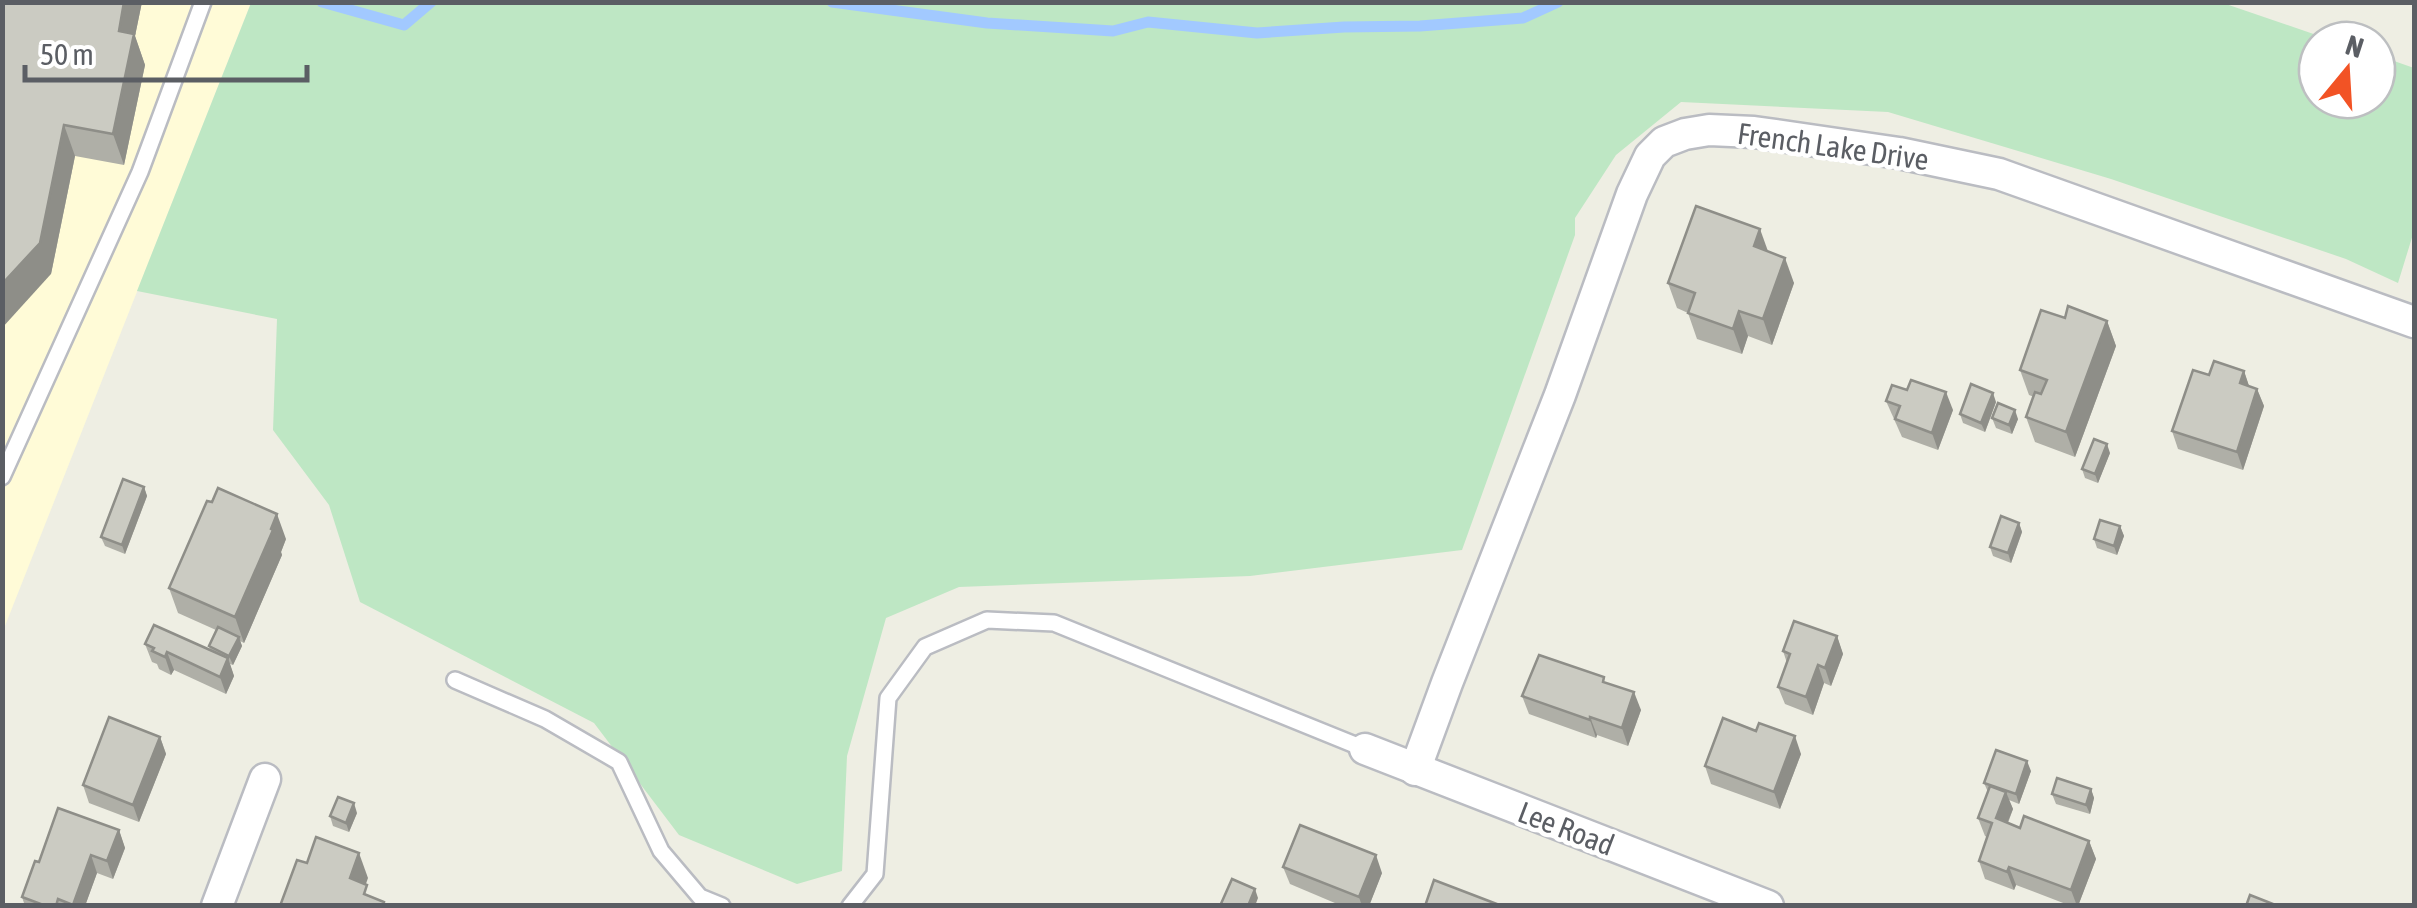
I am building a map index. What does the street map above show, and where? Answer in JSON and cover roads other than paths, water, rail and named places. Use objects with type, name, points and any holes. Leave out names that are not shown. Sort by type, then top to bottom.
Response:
[{"type":"street","name":"French Lake Drive","points":[[1415,770],[1560,395],[1632,194],[1650,156],[1664,142],[1709,130],[1754,132],[1900,153],[2000,174],[2414,322]]},
{"type":"street","name":"Lee Road","points":[[1365,749],[1768,906]]},
{"type":"street","points":[[217,906],[264,779]]},
{"type":"lane","points":[[2,477],[140,172],[202,2]]},
{"type":"lane","points":[[850,906],[875,874],[888,698],[925,647],[987,620],[1054,623],[1365,749]]},
{"type":"lane","points":[[455,680],[546,720],[619,762],[661,851],[700,897],[722,906]]},
{"type":"waterway","points":[[322,2],[404,25],[431,2]]},
{"type":"waterway","points":[[832,2],[987,23],[1113,31],[1148,22],[1257,33],[1523,18],[1558,2]]}]
